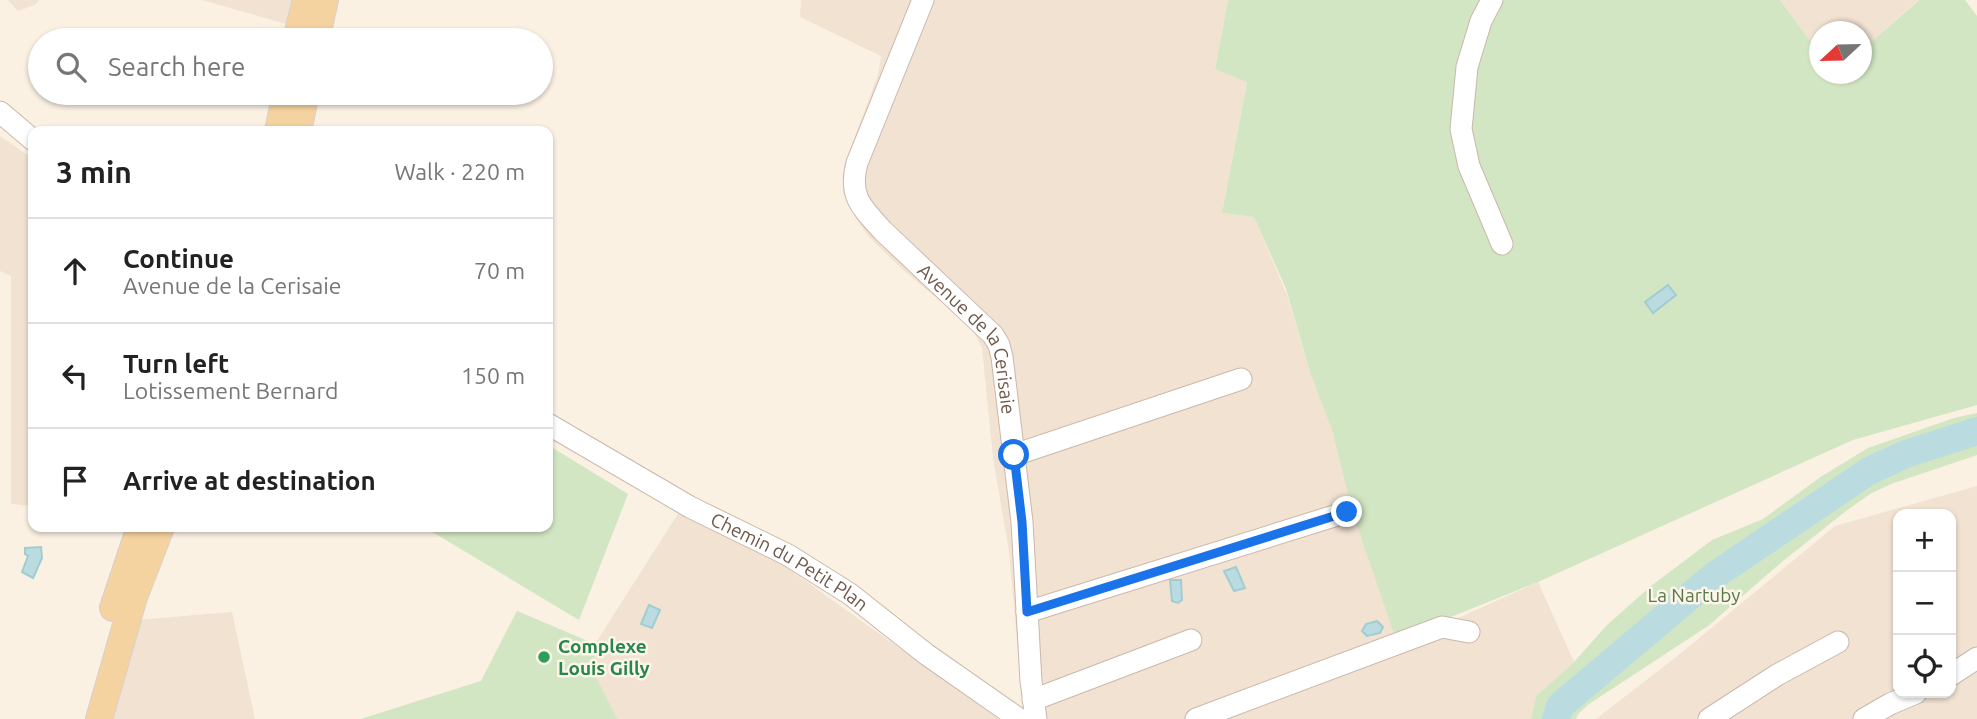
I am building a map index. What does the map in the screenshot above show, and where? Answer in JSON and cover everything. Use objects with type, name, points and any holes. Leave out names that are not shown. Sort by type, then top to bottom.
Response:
[{"type":"main road","points":[[299,28],[306,0]]},
{"type":"main road","points":[[319,28],[325,0]]},
{"type":"main road","points":[[279,126],[283,105]]},
{"type":"main road","points":[[299,126],[303,105]]},
{"type":"main road","points":[[85,719],[117,593],[137,532]]},
{"type":"main road","points":[[99,719],[134,597],[159,532]]},
{"type":"street","name":"Avenue de la Cerisaie","points":[[923,0],[857,163],[853,177],[854,189],[867,213],[883,232],[993,335],[999,345],[1022,522],[1034,709]]},
{"type":"street","points":[[1492,0],[1481,21],[1467,68],[1461,129],[1469,166],[1502,244]]},
{"type":"street","points":[[0,112],[28,136]]},
{"type":"street","points":[[1014,455],[1241,379]]},
{"type":"street","name":"Chemin du Petit Plan","points":[[553,427],[690,507],[788,555],[850,594],[926,654],[1019,719]]},
{"type":"street","points":[[1027,612],[1347,512]]},
{"type":"street","points":[[1196,719],[1442,627],[1469,632]]},
{"type":"street","points":[[1034,709],[1191,640]]},
{"type":"street","points":[[1709,719],[1777,675],[1838,642]]},
{"type":"street","points":[[1956,672],[1977,658]]},
{"type":"street","points":[[1864,719],[1904,698]]},
{"type":"shaded area","points":[[8,0],[39,0],[35,5],[18,11]]},
{"type":"shaded area","points":[[202,0],[293,0],[286,24]]},
{"type":"shaded area","points":[[801,0],[1228,0],[1215,68],[1247,81],[1222,213],[1254,217],[1287,295],[1310,372],[1333,433],[1398,645],[1538,582],[1574,662],[1536,696],[1531,719],[1024,719],[1009,551],[993,458],[982,348],[971,327],[902,269],[868,236],[849,207],[843,192],[846,160],[878,75],[881,56],[800,17]]},
{"type":"shaded area","points":[[1780,0],[1918,0],[1872,41],[1872,21],[1809,21],[1809,39]]},
{"type":"shaded area","points":[[0,136],[28,156],[28,506],[11,504],[11,276],[0,271]]},
{"type":"shaded area","points":[[1977,486],[1977,719],[1596,719],[1680,654],[1835,526],[1893,510],[1893,698],[1956,698],[1956,509],[1895,509]]},
{"type":"shaded area","points":[[679,512],[778,561],[998,719],[361,719],[481,681],[517,611],[595,644]]},
{"type":"shaded area","points":[[232,612],[255,719],[111,719],[136,620]]},
{"type":"green space","points":[[1228,0],[1780,0],[1809,39],[1809,84],[1872,84],[1872,41],[1919,0],[1965,0],[1977,16],[1977,405],[1853,440],[1538,582],[1396,639],[1352,511],[1333,433],[1310,372],[1286,289],[1254,217],[1222,213],[1247,82],[1215,69]]},
{"type":"green space","name":"La Nartuby","points":[[1977,413],[1977,455],[1891,484],[1870,494],[1783,561],[1708,626],[1589,704],[1576,719],[1531,719],[1536,696],[1574,662],[1607,625],[1651,586],[1712,540],[1763,519],[1822,476],[1868,448],[1954,418]]},
{"type":"green space","points":[[553,448],[628,494],[579,620],[432,532],[553,532]]},
{"type":"green space","name":"Complexe Louis Gilly","points":[[517,611],[597,645],[592,669],[617,719],[361,719],[481,681]]},
{"type":"water","points":[[1668,285],[1676,295],[1653,313],[1645,302]]},
{"type":"water","points":[[41,547],[42,558],[33,578],[22,572],[28,556],[25,554],[25,548]]},
{"type":"water","points":[[1236,567],[1245,588],[1234,591],[1224,571]]},
{"type":"water","points":[[1170,580],[1181,580],[1182,600],[1178,603],[1172,601]]},
{"type":"water","points":[[649,605],[660,610],[652,628],[641,624]]},
{"type":"water","points":[[1377,621],[1383,627],[1380,633],[1367,636],[1362,631],[1366,624]]},
{"type":"waterway","name":"La Nartuby","points":[[1556,719],[1560,706],[1715,575],[1869,471],[1906,454],[1977,431]]},
{"type":"place","name":"Complexe Louis Gilly","points":[[544,657]]},
{"type":"route","points":[[1014,455],[1022,522],[1027,612],[1347,512]]}]
